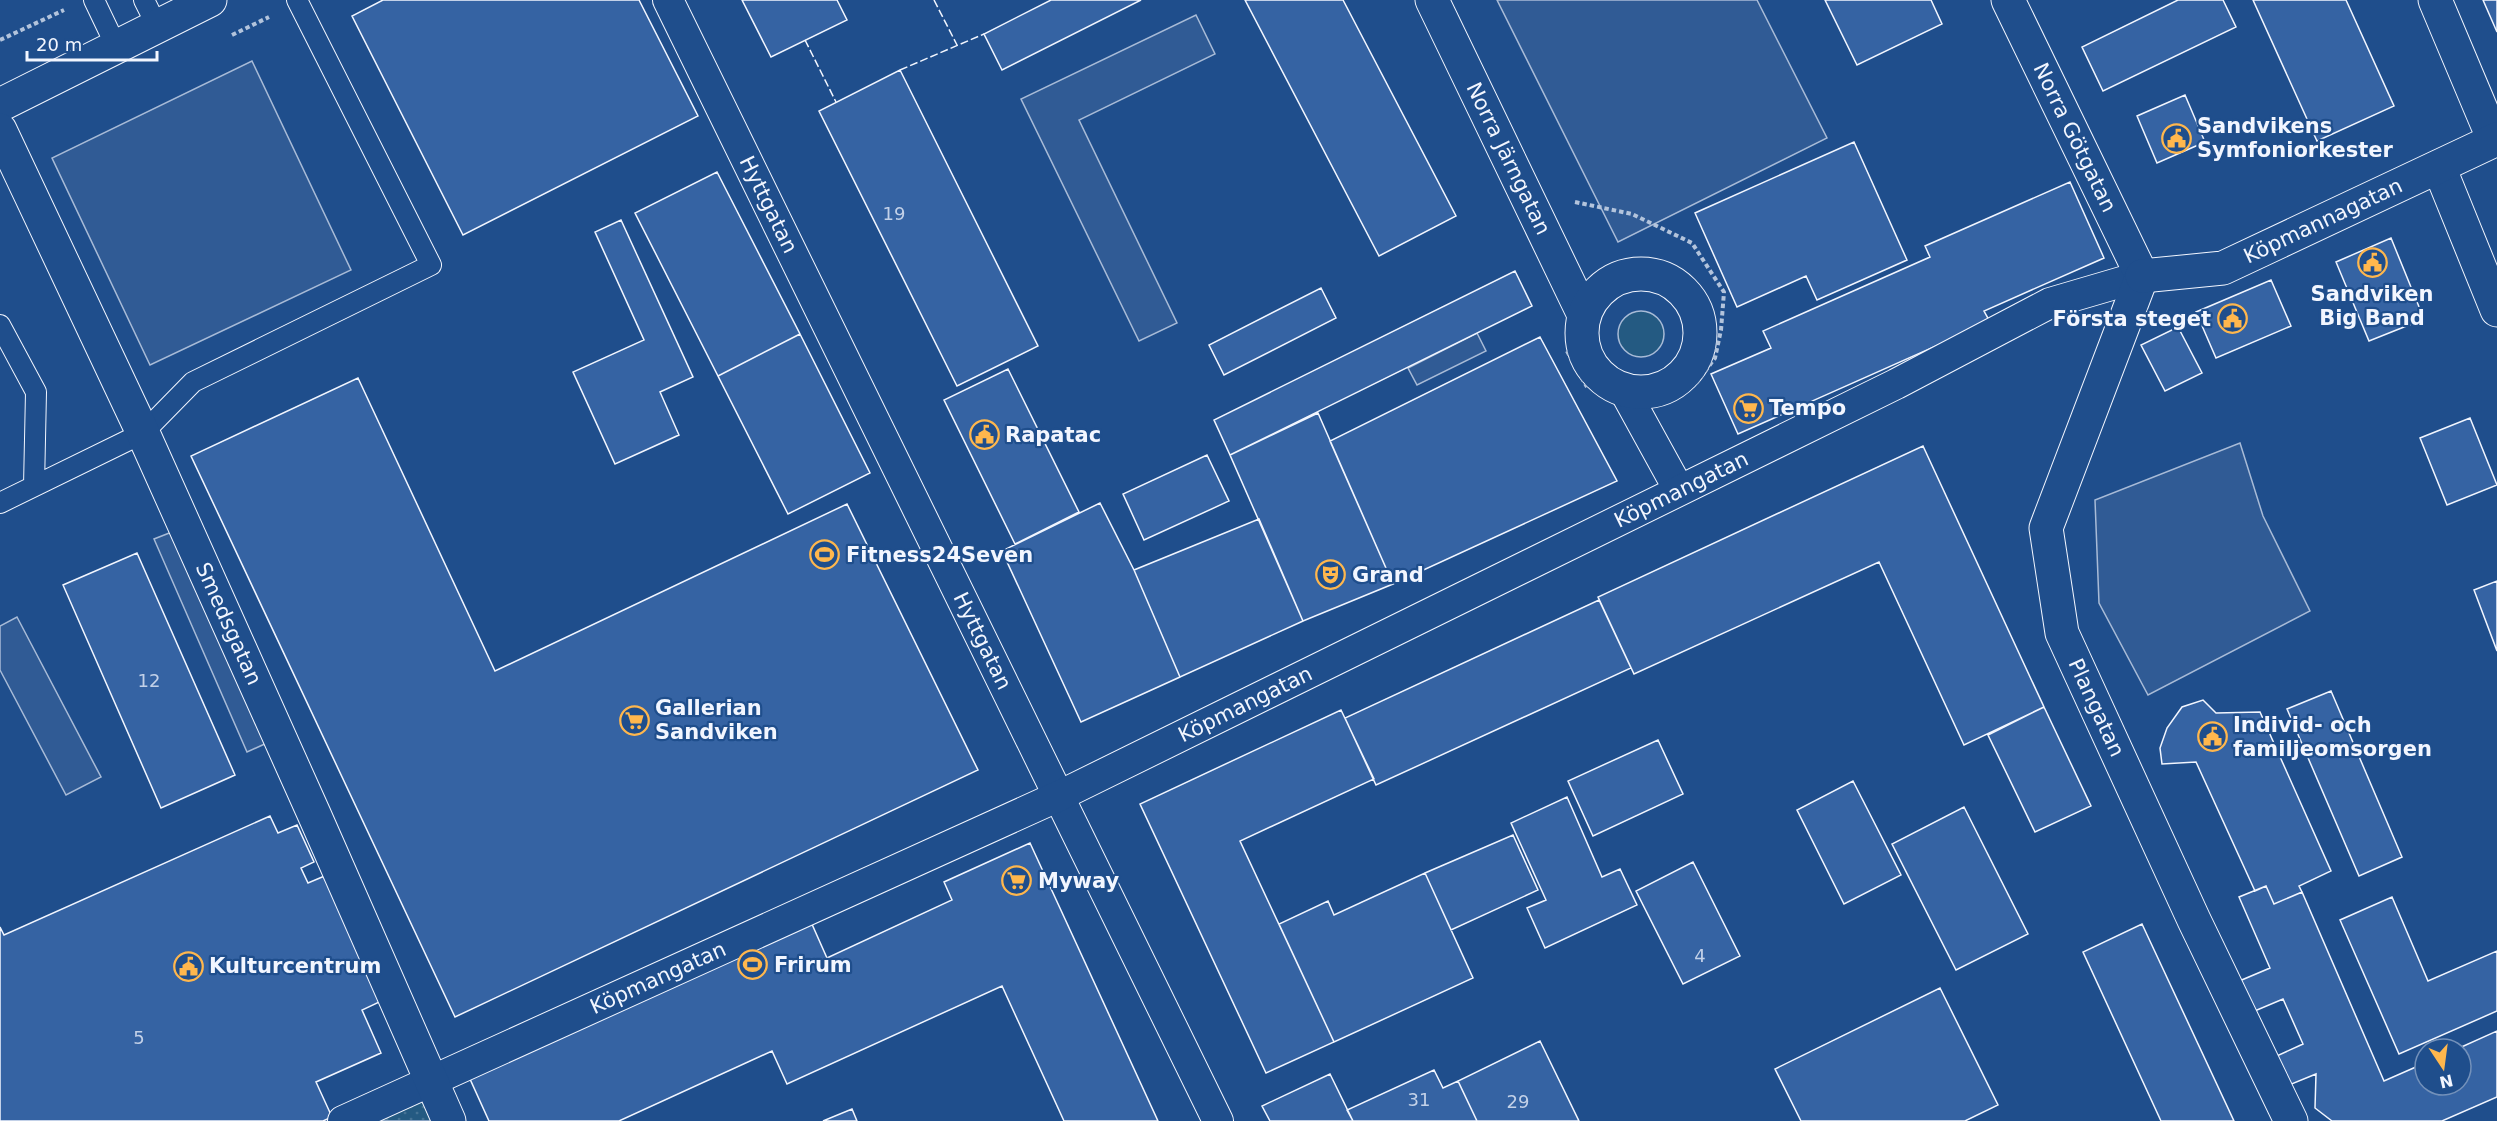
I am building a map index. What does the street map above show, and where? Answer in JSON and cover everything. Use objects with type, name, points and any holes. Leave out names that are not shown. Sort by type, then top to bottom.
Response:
[{"type":"street","points":[[0,105],[116,46],[151,13],[210,0]]},
{"type":"street","name":"Hyttgatan","points":[[668,0],[1218,1121]]},
{"type":"street","name":"Norra Järngatan","points":[[1432,0],[1584,315]]},
{"type":"street","name":"Norra Götgatan","points":[[2008,0],[2142,276]]},
{"type":"street","points":[[2435,0],[2496,140]]},
{"type":"street","name":"Smedsgatan","points":[[0,130],[143,433],[449,1121]]},
{"type":"street","name":"Köpmannagatan","points":[[2142,276],[2184,274],[2223,268],[2496,140]]},
{"type":"street","points":[[2439,167],[2497,310]]},
{"type":"street","name":"Norra Järngatan","points":[[1637,273],[1658,276],[1676,285],[1690,300],[1699,319],[1700,339],[1694,360],[1683,375],[1668,386],[1629,400],[1599,376],[1587,360],[1582,343],[1584,315],[1587,306],[1600,289],[1617,279],[1637,273]]},
{"type":"street","name":"Köpmangatan","points":[[343,1121],[1059,796],[1896,384],[2050,303],[2142,276]]},
{"type":"street","name":"Plangatan","points":[[2142,276],[2046,528],[2062,633],[2194,920],[2290,1121]]},
{"type":"street","points":[[1629,400],[1678,490]]},
{"type":"lane","points":[[94,0],[116,46]]},
{"type":"lane","points":[[0,503],[143,433],[193,382],[431,265],[297,0]]},
{"type":"lane","points":[[0,325],[36,392],[34,486]]},
{"type":"path","points":[[0,40],[74,5]]},
{"type":"path","points":[[1571,193],[1576,204],[1632,214],[1692,243],[1724,292],[1721,330],[1714,358],[1697,382],[1667,401],[1629,400]]},
{"type":"shaded area","points":[[1497,0],[1757,0],[1827,138],[1618,242]]},
{"type":"shaded area","points":[[1196,15],[1215,54],[1079,120],[1177,323],[1139,341],[1021,99]]},
{"type":"shaded area","points":[[252,61],[351,270],[150,365],[52,158]]},
{"type":"shaded area","points":[[1646,311],[1658,317],[1663,325],[1663,343],[1658,351],[1650,356],[1636,357],[1628,354],[1621,347],[1618,329],[1621,321],[1628,314]]},
{"type":"shaded area","points":[[1477,333],[1486,351],[1417,385],[1408,368]]},
{"type":"shaded area","points":[[2240,443],[2263,516],[2310,611],[2148,695],[2099,603],[2095,500]]},
{"type":"shaded area","points":[[177,530],[269,742],[247,752],[154,539]]},
{"type":"shaded area","points":[[17,617],[101,777],[66,795],[0,670],[0,626]]},
{"type":"shaded area","points":[[431,1081],[449,1121],[343,1121]]},
{"type":"building","points":[[383,0],[639,0],[698,116],[463,235],[352,16]]},
{"type":"building","points":[[742,0],[837,0],[847,20],[771,57]]},
{"type":"building","points":[[1051,0],[1141,0],[1002,70],[984,34]]},
{"type":"building","points":[[1245,0],[1343,0],[1456,216],[1379,256]]},
{"type":"building","points":[[1825,0],[1931,0],[1942,24],[1857,65]]},
{"type":"building","points":[[2178,0],[2223,0],[2236,27],[2103,91],[2082,47]]},
{"type":"building","points":[[2253,0],[2346,0],[2394,106],[2317,141]]},
{"type":"building","points":[[2483,0],[2497,0],[2497,32]]},
{"type":"building","points":[[900,70],[1038,346],[957,386],[819,111]]},
{"type":"building","points":[[2185,95],[2205,142],[2157,163],[2137,116]]},
{"type":"building","points":[[1854,142],[1907,260],[1817,300],[1806,276],[1737,307],[1695,213]]},
{"type":"building","points":[[717,172],[800,334],[718,376],[635,213]]},
{"type":"building","points":[[2070,182],[2104,258],[1984,311],[1990,322],[1738,434],[1711,374],[1771,348],[1763,331],[1930,257],[1925,246]]},
{"type":"building","points":[[621,220],[693,377],[660,392],[679,435],[615,464],[573,372],[644,340],[595,232]]},
{"type":"building","points":[[2391,238],[2424,319],[2369,341],[2336,262]]},
{"type":"building","points":[[1515,271],[1532,306],[1230,455],[1214,420]]},
{"type":"building","points":[[2271,280],[2291,326],[2216,358],[2196,312]]},
{"type":"building","points":[[1321,288],[1336,318],[1224,375],[1209,345]]},
{"type":"building","points":[[2178,327],[2202,373],[2165,391],[2141,345]]},
{"type":"building","points":[[800,334],[870,473],[788,514],[718,376]]},
{"type":"building","points":[[1540,337],[1617,481],[1393,584],[1330,441]]},
{"type":"building","points":[[1008,369],[1079,512],[1015,544],[944,400]]},
{"type":"building","name":"Gallerian Sandviken","points":[[358,378],[495,671],[847,504],[978,770],[455,1017],[191,456]]},
{"type":"building","points":[[1318,413],[1393,584],[1303,621],[1230,455]]},
{"type":"building","points":[[2470,418],[2497,485],[2447,505],[2420,438]]},
{"type":"building","points":[[1923,446],[2044,707],[1964,745],[1879,562],[1634,674],[1598,597]]},
{"type":"building","points":[[1207,455],[1229,501],[1144,540],[1123,494]]},
{"type":"building","points":[[1100,503],[1134,570],[1180,677],[1081,722],[1002,551]]},
{"type":"building","points":[[1259,519],[1303,621],[1180,677],[1134,570]]},
{"type":"building","points":[[137,553],[235,775],[161,808],[63,585]]},
{"type":"building","points":[[2497,581],[2497,651],[2474,590]]},
{"type":"building","points":[[1599,600],[1631,668],[1376,785],[1345,718]]},
{"type":"building","points":[[2331,691],[2402,857],[2359,876],[2287,709]]},
{"type":"building","points":[[2203,700],[2216,713],[2260,712],[2331,871],[2299,886],[2302,892],[2274,904],[2266,886],[2255,891],[2196,762],[2162,764],[2160,748],[2167,728],[2182,707]]},
{"type":"building","points":[[2044,707],[2091,806],[2035,832],[1988,735]]},
{"type":"building","points":[[1341,710],[1374,779],[1240,841],[1334,1042],[1266,1073],[1140,804]]},
{"type":"building","points":[[1658,740],[1683,794],[1593,836],[1568,781]]},
{"type":"building","points":[[1853,781],[1901,875],[1844,904],[1797,810]]},
{"type":"building","points":[[1567,797],[1602,877],[1620,869],[1637,905],[1545,948],[1527,908],[1546,900],[1511,823]]},
{"type":"building","points":[[1964,807],[2028,934],[1956,970],[1892,844]]},
{"type":"building","name":"Kulturcentrum","points":[[270,816],[278,833],[297,825],[314,862],[301,868],[308,883],[334,872],[390,997],[362,1010],[381,1053],[316,1082],[332,1117],[323,1121],[0,1121],[0,927],[4,935]]},
{"type":"building","points":[[1513,835],[1538,890],[1451,930],[1425,873]]},
{"type":"building","points":[[1030,843],[1158,1121],[1064,1121],[1002,986],[787,1084],[772,1051],[619,1121],[489,1121],[470,1079],[811,922],[827,958],[952,900],[944,882]]},
{"type":"building","points":[[1693,862],[1740,956],[1683,984],[1636,891]]},
{"type":"building","points":[[1425,873],[1473,978],[1334,1042],[1279,924],[1328,901],[1334,915]]},
{"type":"building","points":[[2266,886],[2274,904],[2302,892],[2384,1081],[2413,1068],[2413,1097],[2473,1097],[2473,1042],[2497,1031],[2497,1097],[2442,1121],[2332,1121],[2315,1108],[2316,1074],[2284,1087],[2270,1059],[2303,1044],[2283,999],[2250,1013],[2237,982],[2270,968],[2239,897]]},
{"type":"building","points":[[2392,897],[2428,981],[2497,951],[2497,1011],[2438,1037],[2413,1037],[2413,1048],[2399,1054],[2340,920]]},
{"type":"building","points":[[2142,924],[2234,1121],[2161,1121],[2083,952]]},
{"type":"building","points":[[1940,988],[1998,1105],[1965,1121],[1801,1121],[1775,1069]]},
{"type":"building","points":[[1540,1041],[1579,1121],[1477,1121],[1458,1081]]},
{"type":"building","points":[[1434,1070],[1443,1088],[1458,1081],[1477,1121],[1353,1121],[1347,1110]]},
{"type":"building","points":[[1330,1074],[1353,1121],[1270,1121],[1262,1106]]},
{"type":"building","points":[[852,1109],[857,1121],[823,1121]]},
{"type":"fence","points":[[934,0],[957,45]]},
{"type":"fence","points":[[900,70],[984,34]]},
{"type":"fence","points":[[805,40],[836,102]]},
{"type":"place","name":"Sandvikens Symfoniorkester","points":[[2176,138]]},
{"type":"place","name":"Sandviken Big Band","points":[[2372,263]]},
{"type":"place","name":"Första steget","points":[[2232,319]]},
{"type":"place","name":"Tempo","points":[[1748,408]]},
{"type":"place","name":"Rapatac","points":[[984,435]]},
{"type":"place","name":"Fitness24Seven","points":[[825,555]]},
{"type":"place","name":"Grand","points":[[1331,575]]},
{"type":"place","name":"Gallerian Sandviken","points":[[634,720]]},
{"type":"place","name":"Individ- och familjeomsorgen","points":[[2212,737]]},
{"type":"place","name":"Myway","points":[[1017,881]]},
{"type":"place","name":"Frirum","points":[[753,965]]},
{"type":"place","name":"Kulturcentrum","points":[[188,966]]}]
